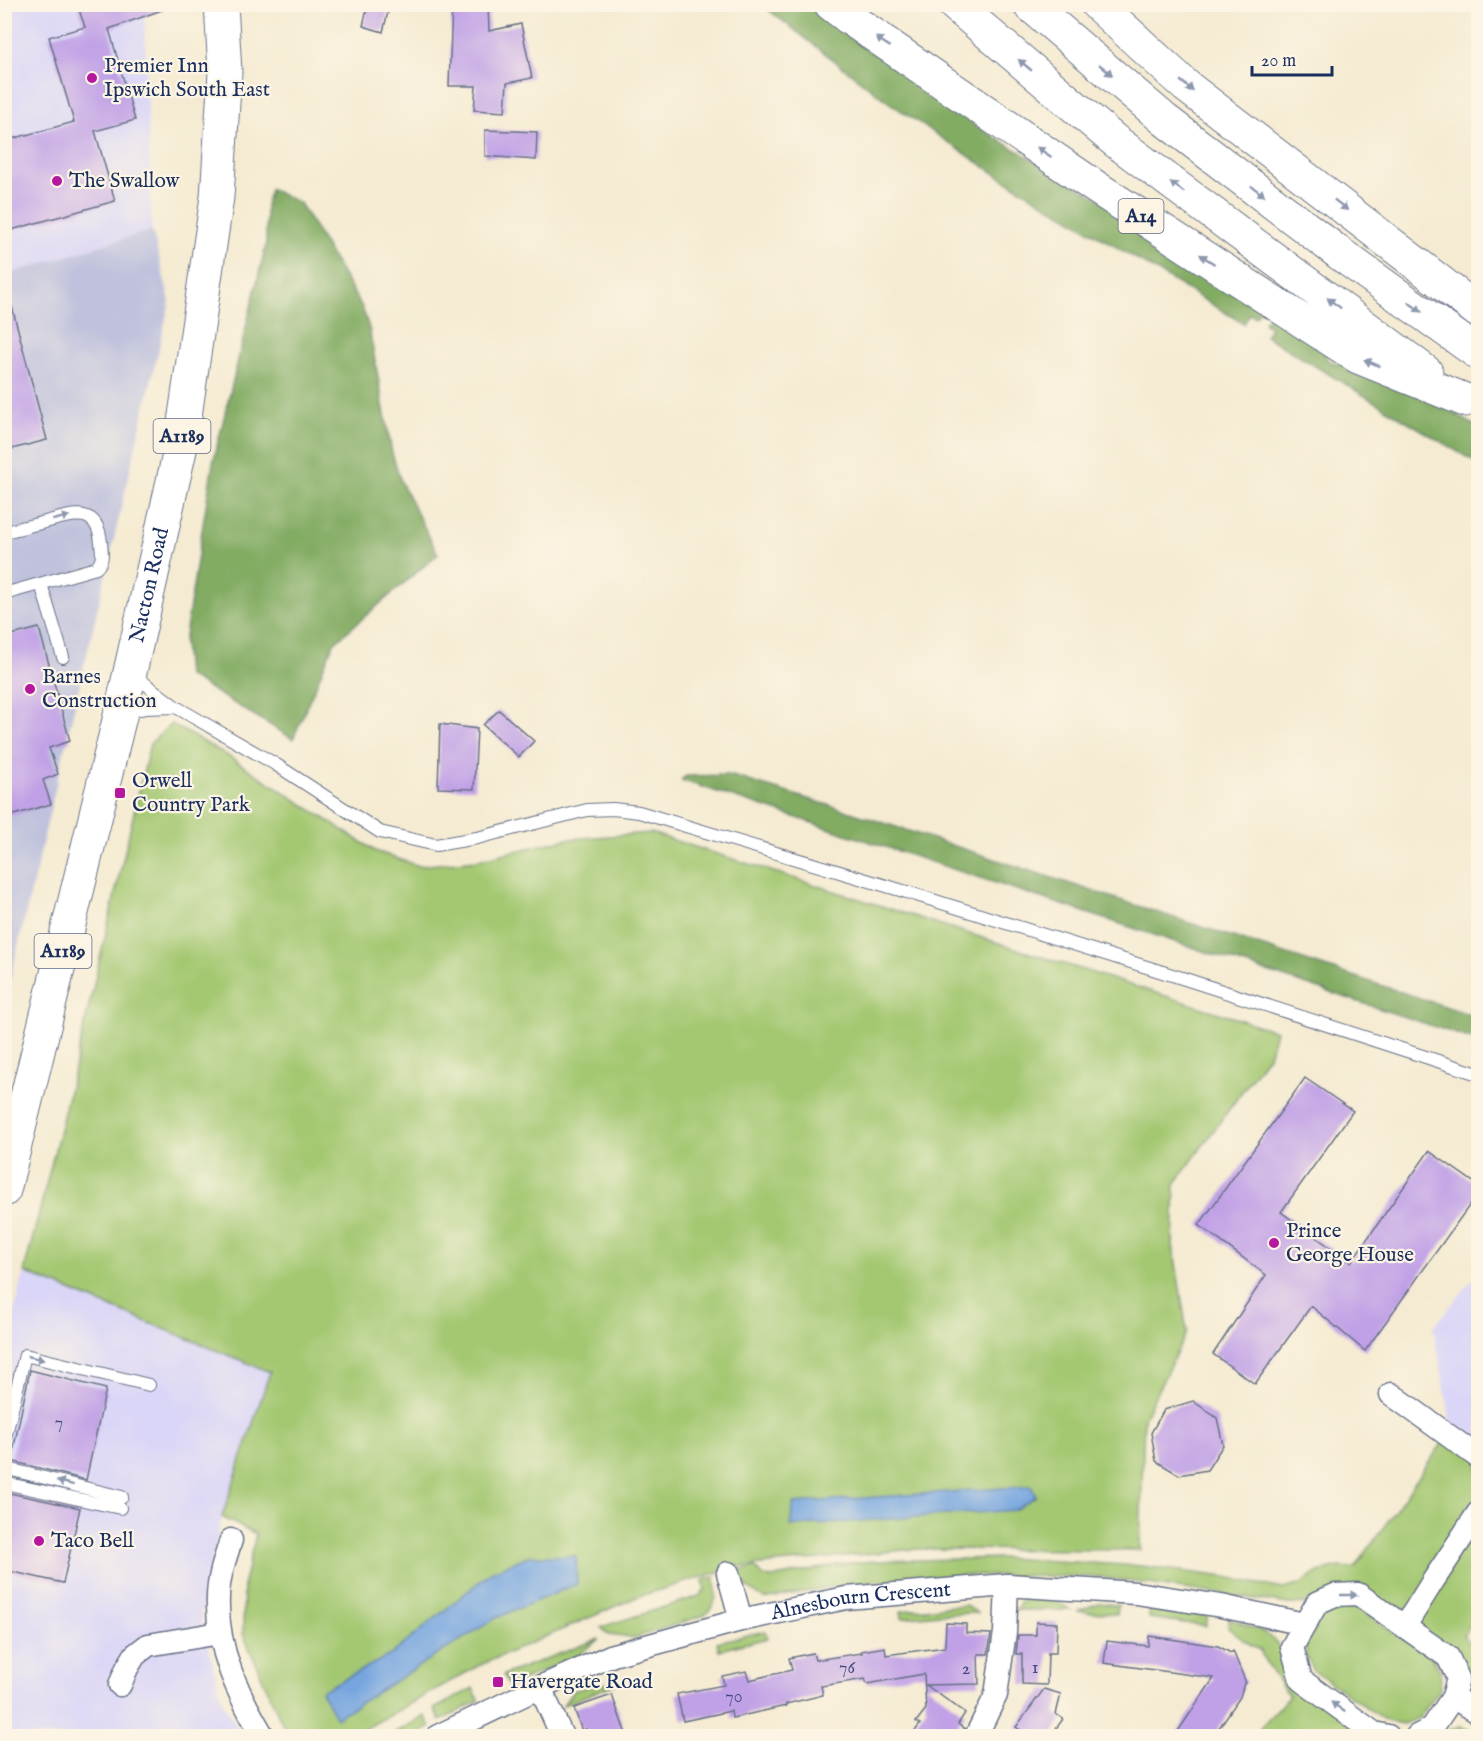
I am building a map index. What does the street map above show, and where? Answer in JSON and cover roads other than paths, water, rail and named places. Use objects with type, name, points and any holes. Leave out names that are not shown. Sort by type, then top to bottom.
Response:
[{"type":"main road","name":"Nacton Road","points":[[4,1190],[121,712],[180,450],[217,197],[225,72],[221,4]]},
{"type":"main road","name":"A14","points":[[831,4],[1097,188],[1358,357],[1472,405]]},
{"type":"main road","name":"A14","points":[[954,4],[1114,140],[1472,405]]},
{"type":"main road","points":[[1029,4],[1165,120],[1339,253],[1479,353]]},
{"type":"main road","points":[[1096,4],[1186,86],[1479,311]]},
{"type":"street","points":[[1391,1394],[1479,1457]]},
{"type":"street","points":[[1405,1626],[1432,1581],[1479,1513]]},
{"type":"street","points":[[231,1540],[223,1564],[218,1598],[220,1633],[230,1673],[246,1708],[263,1737]]},
{"type":"street","points":[[728,1573],[741,1620]]},
{"type":"street","points":[[976,1737],[996,1695],[1005,1632],[1007,1585]]},
{"type":"street","name":"Alnesbourn Crescent","points":[[438,1737],[540,1687],[613,1655],[741,1620],[846,1598],[1007,1585],[1136,1593],[1221,1606],[1304,1624]]},
{"type":"street","points":[[1378,1735],[1301,1680],[1292,1647],[1317,1603],[1335,1595],[1358,1594],[1448,1657],[1458,1678],[1453,1697],[1432,1728],[1417,1737]]},
{"type":"street","points":[[120,1685],[126,1668],[135,1655],[148,1645],[220,1633]]},
{"type":"street","points":[[540,1687],[562,1737]]},
{"type":"street","points":[[1453,1697],[1479,1713]]},
{"type":"lane","points":[[4,532],[75,514],[88,517],[95,523],[100,533],[102,558],[100,565],[96,568],[4,594]]},
{"type":"lane","points":[[41,584],[63,657]]},
{"type":"lane","points":[[130,672],[176,707],[275,764],[380,832],[436,845],[477,838],[587,810],[613,809],[639,812],[1020,927],[1479,1074]]},
{"type":"lane","points":[[121,712],[145,708],[176,707]]},
{"type":"lane","points":[[4,1442],[25,1355],[149,1385]]},
{"type":"lane","points":[[4,1468],[121,1502],[4,1483]]},
{"type":"water","points":[[1031,1486],[1036,1496],[1015,1510],[790,1526],[794,1503]]},
{"type":"water","points":[[528,1556],[576,1556],[577,1584],[496,1618],[336,1718],[321,1691],[392,1654],[491,1572]]},
{"type":"place","name":"Premier Inn Ipswich South East","points":[[92,78]]},
{"type":"place","name":"The Swallow","points":[[57,181]]},
{"type":"place","name":"Barnes Construction","points":[[30,689]]},
{"type":"place","name":"Orwell Country Park","points":[[120,793]]},
{"type":"place","name":"Prince George House","points":[[1274,1243]]},
{"type":"place","name":"Taco Bell","points":[[39,1541]]},
{"type":"place","name":"Havergate Road","points":[[498,1682]]}]
